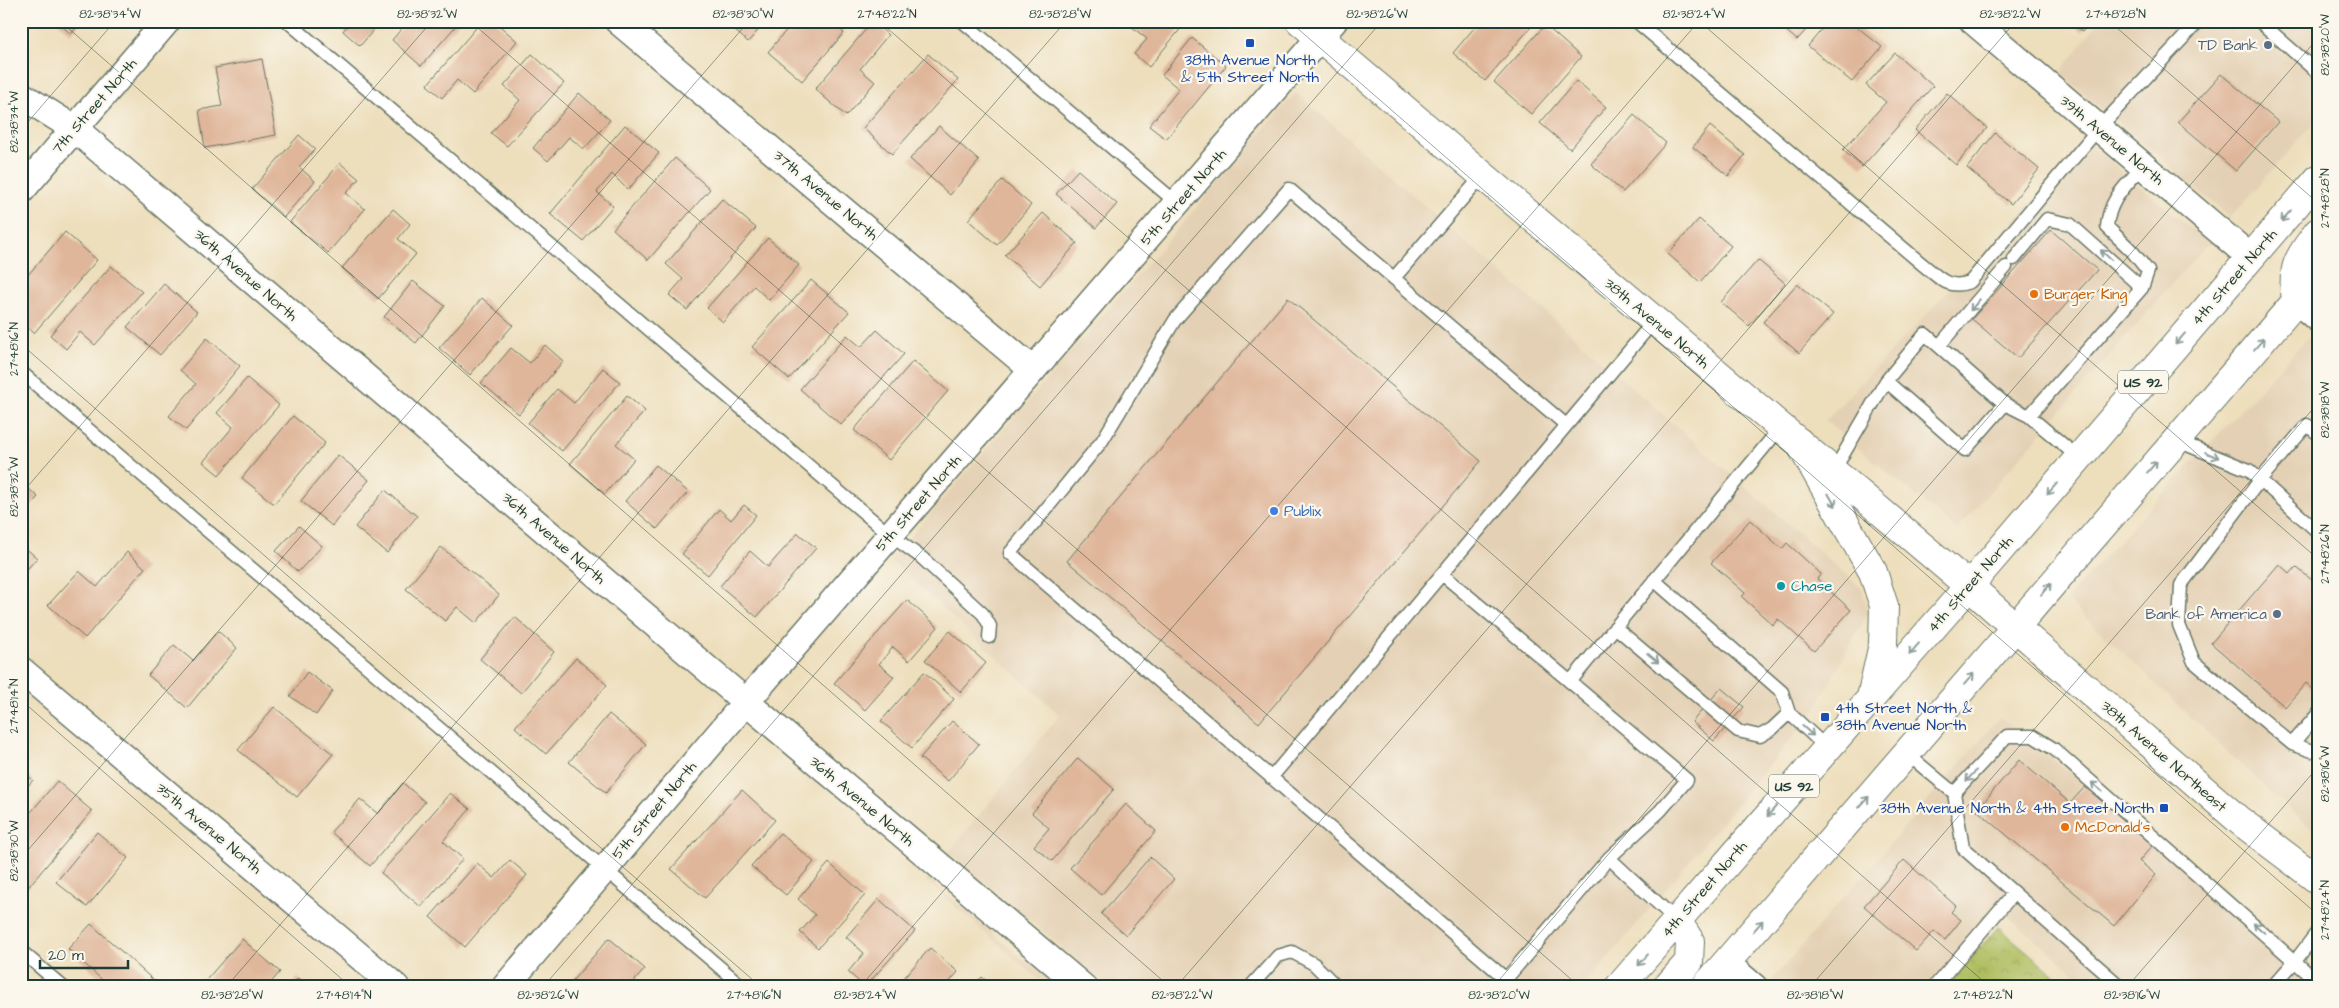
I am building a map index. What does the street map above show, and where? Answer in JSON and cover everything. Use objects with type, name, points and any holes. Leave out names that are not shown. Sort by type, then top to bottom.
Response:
[{"type":"main road","name":"38th Avenue North","points":[[1318,27],[1482,176],[2014,626]]},
{"type":"main road","name":"4th Street North","points":[[1620,987],[1871,696],[1969,586],[2318,179]]},
{"type":"main road","points":[[2296,300],[2293,282],[2296,264],[2303,250],[2318,232]]},
{"type":"main road","points":[[1705,987],[2014,626],[2318,276]]},
{"type":"main road","points":[[1790,435],[1873,572],[1884,606],[1883,644],[1871,696]]},
{"type":"main road","name":"38th Avenue Northeast","points":[[2014,626],[2240,821],[2318,880]]},
{"type":"main road","points":[[1667,987],[1688,962],[1690,941],[1676,921]]},
{"type":"street","name":"7th Street North","points":[[21,191],[167,21]]},
{"type":"street","name":"37th Avenue North","points":[[618,21],[1033,370]]},
{"type":"street","name":"39th Avenue North","points":[[1973,21],[2250,257]]},
{"type":"street","name":"5th Street North","points":[[505,987],[746,702],[1178,203],[1318,27]]},
{"type":"street","name":"36th Avenue North","points":[[21,95],[75,129],[1083,987]]},
{"type":"street","points":[[2296,300],[2318,319]]},
{"type":"street","name":"35th Avenue North","points":[[21,670],[396,987]]},
{"type":"street","points":[[1726,963],[1754,987]]},
{"type":"lane","points":[[287,21],[890,535],[922,558],[983,614],[990,626],[989,637]]},
{"type":"lane","points":[[962,21],[1178,203]]},
{"type":"lane","points":[[1636,21],[1922,264],[1946,282],[1956,286],[1970,282],[2098,129],[2199,21]]},
{"type":"lane","points":[[2259,21],[2318,73]]},
{"type":"lane","points":[[2029,416],[2142,288],[2148,271],[2132,251],[2107,227],[2112,202],[2143,166]]},
{"type":"lane","points":[[1394,278],[1482,176]]},
{"type":"lane","points":[[1442,574],[1687,780],[1660,811],[1609,858],[1506,979],[1010,553],[1102,442],[1175,320],[1288,188],[1566,425]]},
{"type":"lane","points":[[1939,346],[2047,219],[2070,224],[2142,288]]},
{"type":"lane","points":[[1271,778],[1654,321]]},
{"type":"lane","points":[[1833,472],[1886,380],[1925,334],[2005,404],[2029,416],[2079,458]]},
{"type":"lane","points":[[21,372],[743,987]]},
{"type":"lane","points":[[1886,380],[1965,450],[2005,404]]},
{"type":"lane","points":[[2318,434],[2307,425],[2260,480],[2181,585],[2179,625],[2194,662],[2292,744],[2318,753]]},
{"type":"lane","points":[[1570,682],[1654,580],[1790,435]]},
{"type":"lane","points":[[2175,440],[2249,470],[2318,532]]},
{"type":"lane","points":[[1654,580],[1782,692],[1789,713],[1827,748]]},
{"type":"lane","points":[[1615,626],[1738,731],[1760,736],[1772,730],[1789,713]]},
{"type":"lane","points":[[2292,744],[2318,714]]},
{"type":"lane","points":[[1954,794],[2007,736],[2033,736],[2054,748],[2296,960],[2318,982]]},
{"type":"lane","points":[[1906,753],[1954,794],[1963,848],[2121,987]]},
{"type":"lane","points":[[1609,858],[1676,921]]},
{"type":"lane","points":[[1934,987],[2014,893]]},
{"type":"lane","points":[[2272,987],[2318,931]]},
{"type":"lane","points":[[21,951],[63,987]]},
{"type":"lane","points":[[1250,987],[1278,956],[1292,952],[1314,964],[1337,987]]},
{"type":"shaded area","points":[[2099,21],[2318,21],[2318,118],[2230,218],[2060,73]]},
{"type":"shaded area","points":[[1296,93],[1861,588],[1868,612],[1814,712],[1584,987],[1109,987],[949,852],[1060,715],[890,560]]},
{"type":"shaded area","points":[[2089,143],[2208,243],[1957,529],[1825,421]]},
{"type":"shaded area","points":[[2310,335],[2318,341],[2318,834],[2277,799],[2066,599]]},
{"type":"shaded area","points":[[2000,717],[2318,969],[2318,987],[2091,987],[2008,916],[1988,919],[1930,987],[1780,987],[1772,980]]},
{"type":"shaded area","points":[[928,878],[1057,987],[1047,987],[926,881]]},
{"type":"green space","points":[[1998,927],[2069,987],[1947,987]]},
{"type":"building","points":[[56,21],[82,21],[71,34]]},
{"type":"building","points":[[351,21],[381,21],[360,46],[343,31]]},
{"type":"building","points":[[408,21],[460,21],[421,66],[392,40]]},
{"type":"building","points":[[482,21],[494,21],[517,41],[473,94],[457,80],[442,98],[427,85]]},
{"type":"building","points":[[724,21],[766,21],[748,42]]},
{"type":"building","points":[[794,21],[831,21],[844,33],[802,81],[768,52]]},
{"type":"building","points":[[873,21],[888,35],[860,69],[875,82],[846,116],[815,89]]},
{"type":"building","points":[[1137,21],[1187,21],[1149,67],[1134,54],[1147,39],[1132,27]]},
{"type":"building","points":[[1480,21],[1536,21],[1485,81],[1453,53]]},
{"type":"building","points":[[1775,21],[1814,21],[1797,40]]},
{"type":"building","points":[[1829,21],[1850,21],[1882,47],[1852,82],[1808,46]]},
{"type":"building","points":[[2070,21],[2091,21],[2082,32]]},
{"type":"building","points":[[1545,25],[1581,57],[1531,114],[1494,82]]},
{"type":"building","points":[[1192,38],[1226,66],[1166,139],[1149,126],[1179,89],[1162,75]]},
{"type":"building","points":[[1895,53],[1933,86],[1862,167],[1843,150],[1886,102],[1866,85]]},
{"type":"building","points":[[532,54],[564,83],[507,146],[491,133],[520,100],[504,86]]},
{"type":"building","points":[[928,54],[958,80],[892,154],[863,128]]},
{"type":"building","points":[[262,59],[276,135],[205,148],[199,110],[222,106],[215,68]]},
{"type":"building","points":[[2221,74],[2278,122],[2236,171],[2178,122]]},
{"type":"building","points":[[1576,81],[1606,107],[1570,149],[1540,123]]},
{"type":"building","points":[[579,93],[610,120],[584,149],[569,137],[548,161],[533,148]]},
{"type":"building","points":[[1947,93],[1987,128],[1956,165],[1915,130]]},
{"type":"building","points":[[1634,115],[1666,143],[1623,192],[1591,164]]},
{"type":"building","points":[[625,125],[659,153],[628,190],[612,174],[597,192],[613,206],[583,241],[550,214]]},
{"type":"building","points":[[939,126],[979,161],[950,195],[910,159]]},
{"type":"building","points":[[1710,126],[1745,155],[1728,176],[1693,147]]},
{"type":"building","points":[[1995,133],[2039,169],[2011,204],[1967,168]]},
{"type":"building","points":[[299,135],[315,149],[299,167],[315,181],[284,217],[252,189]]},
{"type":"building","points":[[675,158],[710,189],[648,260],[613,229]]},
{"type":"building","points":[[340,163],[359,179],[346,193],[365,209],[328,253],[290,222]]},
{"type":"building","points":[[1078,170],[1117,204],[1096,228],[1056,194]]},
{"type":"building","points":[[1002,180],[1031,205],[997,245],[968,220]]},
{"type":"building","points":[[722,199],[756,228],[687,310],[669,295],[683,279],[666,264]]},
{"type":"building","points":[[393,209],[410,224],[398,239],[416,254],[378,299],[342,268]]},
{"type":"building","points":[[1043,213],[1077,243],[1040,286],[1005,255]]},
{"type":"building","points":[[1699,219],[1731,246],[1700,282],[1668,254]]},
{"type":"building","name":"Burger King","points":[[2051,230],[2097,270],[2018,358],[1972,319]]},
{"type":"building","points":[[65,232],[97,260],[34,333],[21,322],[21,283]]},
{"type":"building","points":[[768,238],[799,265],[769,300],[754,286],[723,322],[707,308]]},
{"type":"building","points":[[1758,260],[1785,283],[1749,326],[1721,302]]},
{"type":"building","points":[[111,266],[142,292],[95,345],[80,332],[66,349],[50,335]]},
{"type":"building","points":[[811,280],[849,312],[789,379],[752,347]]},
{"type":"building","points":[[413,281],[445,306],[416,343],[384,317]]},
{"type":"building","points":[[164,284],[197,312],[160,355],[127,327]]},
{"type":"building","points":[[1797,284],[1833,314],[1799,353],[1763,322]]},
{"type":"building","points":[[482,298],[513,325],[470,375],[439,348]]},
{"type":"building","name":"Publix","points":[[1288,298],[1481,461],[1259,723],[1067,561]]},
{"type":"building","points":[[877,330],[904,354],[841,425],[800,389],[847,335],[861,347]]},
{"type":"building","points":[[207,338],[240,366],[186,430],[169,416],[196,384],[180,370]]},
{"type":"building","points":[[545,345],[563,361],[519,414],[481,383],[511,348],[530,363]]},
{"type":"building","points":[[913,361],[948,391],[889,460],[854,430]]},
{"type":"building","points":[[603,368],[620,382],[562,451],[528,423],[557,389],[574,403]]},
{"type":"building","points":[[247,378],[279,405],[219,475],[203,462],[233,427],[217,413]]},
{"type":"building","points":[[627,396],[645,411],[616,444],[634,459],[605,494],[570,464]]},
{"type":"building","points":[[293,416],[325,443],[274,504],[242,478]]},
{"type":"building","points":[[338,455],[369,480],[332,526],[301,501]]},
{"type":"building","points":[[656,465],[688,492],[657,529],[625,501]]},
{"type":"building","points":[[21,482],[38,497],[21,515]]},
{"type":"building","points":[[385,490],[417,516],[387,553],[355,527]]},
{"type":"building","points":[[744,505],[756,515],[708,575],[682,554],[719,509],[731,520]]},
{"type":"building","name":"Chase","points":[[1750,520],[1782,549],[1787,543],[1821,574],[1817,579],[1851,610],[1814,651],[1778,619],[1773,625],[1742,597],[1745,593],[1711,563]]},
{"type":"building","points":[[299,526],[322,546],[298,572],[276,551]]},
{"type":"building","points":[[798,533],[816,548],[757,617],[720,586],[750,551],[768,567]]},
{"type":"building","points":[[21,544],[37,558],[21,576]]},
{"type":"building","points":[[441,547],[499,595],[476,623],[457,607],[445,621],[406,589]]},
{"type":"building","points":[[127,552],[145,568],[85,638],[48,605],[79,571],[97,587]]},
{"type":"building","name":"Bank of America","points":[[2279,564],[2290,574],[2296,567],[2318,585],[2318,693],[2306,683],[2285,707],[2211,643]]},
{"type":"building","points":[[907,600],[938,627],[909,661],[893,647],[879,664],[894,677],[865,710],[834,683]]},
{"type":"building","points":[[515,617],[554,652],[521,693],[480,659]]},
{"type":"building","points":[[218,631],[237,648],[187,708],[148,675],[174,645],[193,661]]},
{"type":"building","points":[[950,631],[986,663],[961,692],[925,660]]},
{"type":"building","points":[[576,658],[607,685],[546,754],[515,727]]},
{"type":"building","points":[[307,672],[333,691],[316,715],[290,696]]},
{"type":"building","points":[[924,672],[954,699],[912,748],[881,721]]},
{"type":"building","points":[[1721,688],[1744,707],[1714,741],[1692,722]]},
{"type":"building","points":[[274,707],[333,754],[297,797],[238,750]]},
{"type":"building","points":[[609,714],[646,744],[606,793],[569,762]]},
{"type":"building","points":[[952,721],[979,744],[948,781],[920,758]]},
{"type":"building","points":[[1078,758],[1114,789],[1052,861],[1034,846],[1049,828],[1032,813]]},
{"type":"building","name":"McDonald's","points":[[2019,760],[2070,803],[2085,787],[2153,845],[2139,861],[2156,875],[2114,926],[1977,810]]},
{"type":"building","points":[[21,770],[33,780],[21,794]]},
{"type":"building","points":[[57,781],[92,811],[25,891],[21,888],[21,824]]},
{"type":"building","points":[[403,783],[425,802],[370,866],[331,832],[360,799],[378,814]]},
{"type":"building","points":[[742,790],[775,820],[705,898],[671,869]]},
{"type":"building","points":[[450,793],[470,809],[443,841],[463,859],[421,907],[381,873]]},
{"type":"building","points":[[1126,804],[1156,831],[1101,895],[1070,868]]},
{"type":"building","points":[[97,832],[128,858],[87,907],[56,882]]},
{"type":"building","points":[[780,833],[814,862],[786,895],[751,866]]},
{"type":"building","points":[[1150,857],[1174,879],[1126,935],[1101,914]]},
{"type":"building","points":[[510,860],[527,875],[465,947],[430,917],[477,863],[494,878]]},
{"type":"building","points":[[1904,860],[1956,906],[1951,912],[1961,920],[1945,940],[1934,931],[1916,951],[1864,906]]},
{"type":"building","points":[[829,863],[865,895],[818,948],[800,932],[815,915],[798,899]]},
{"type":"building","points":[[879,899],[915,931],[865,987],[848,972],[864,953],[846,937]]},
{"type":"building","points":[[91,924],[161,987],[110,987],[68,949]]},
{"type":"building","points":[[609,938],[645,969],[629,987],[567,987]]},
{"type":"building","points":[[242,939],[280,972],[267,987],[200,987]]},
{"type":"building","points":[[930,948],[958,972],[945,987],[896,987]]},
{"type":"building","points":[[982,977],[994,987],[973,987]]},
{"type":"building","points":[[298,978],[308,987],[291,987]]},
{"type":"place","name":"38th Avenue North & 5th Street North","points":[[1250,43]]},
{"type":"place","name":"TD Bank","points":[[2268,45]]},
{"type":"place","name":"Burger King","points":[[2034,294]]},
{"type":"place","name":"Publix","points":[[1274,511]]},
{"type":"place","name":"Chase","points":[[1781,586]]},
{"type":"place","name":"Bank of America","points":[[2277,614]]},
{"type":"place","name":"4th Street North & 38th Avenue North","points":[[1825,717]]},
{"type":"place","name":"38th Avenue North & 4th Street North","points":[[2164,808]]},
{"type":"place","name":"McDonald's","points":[[2065,827]]}]
